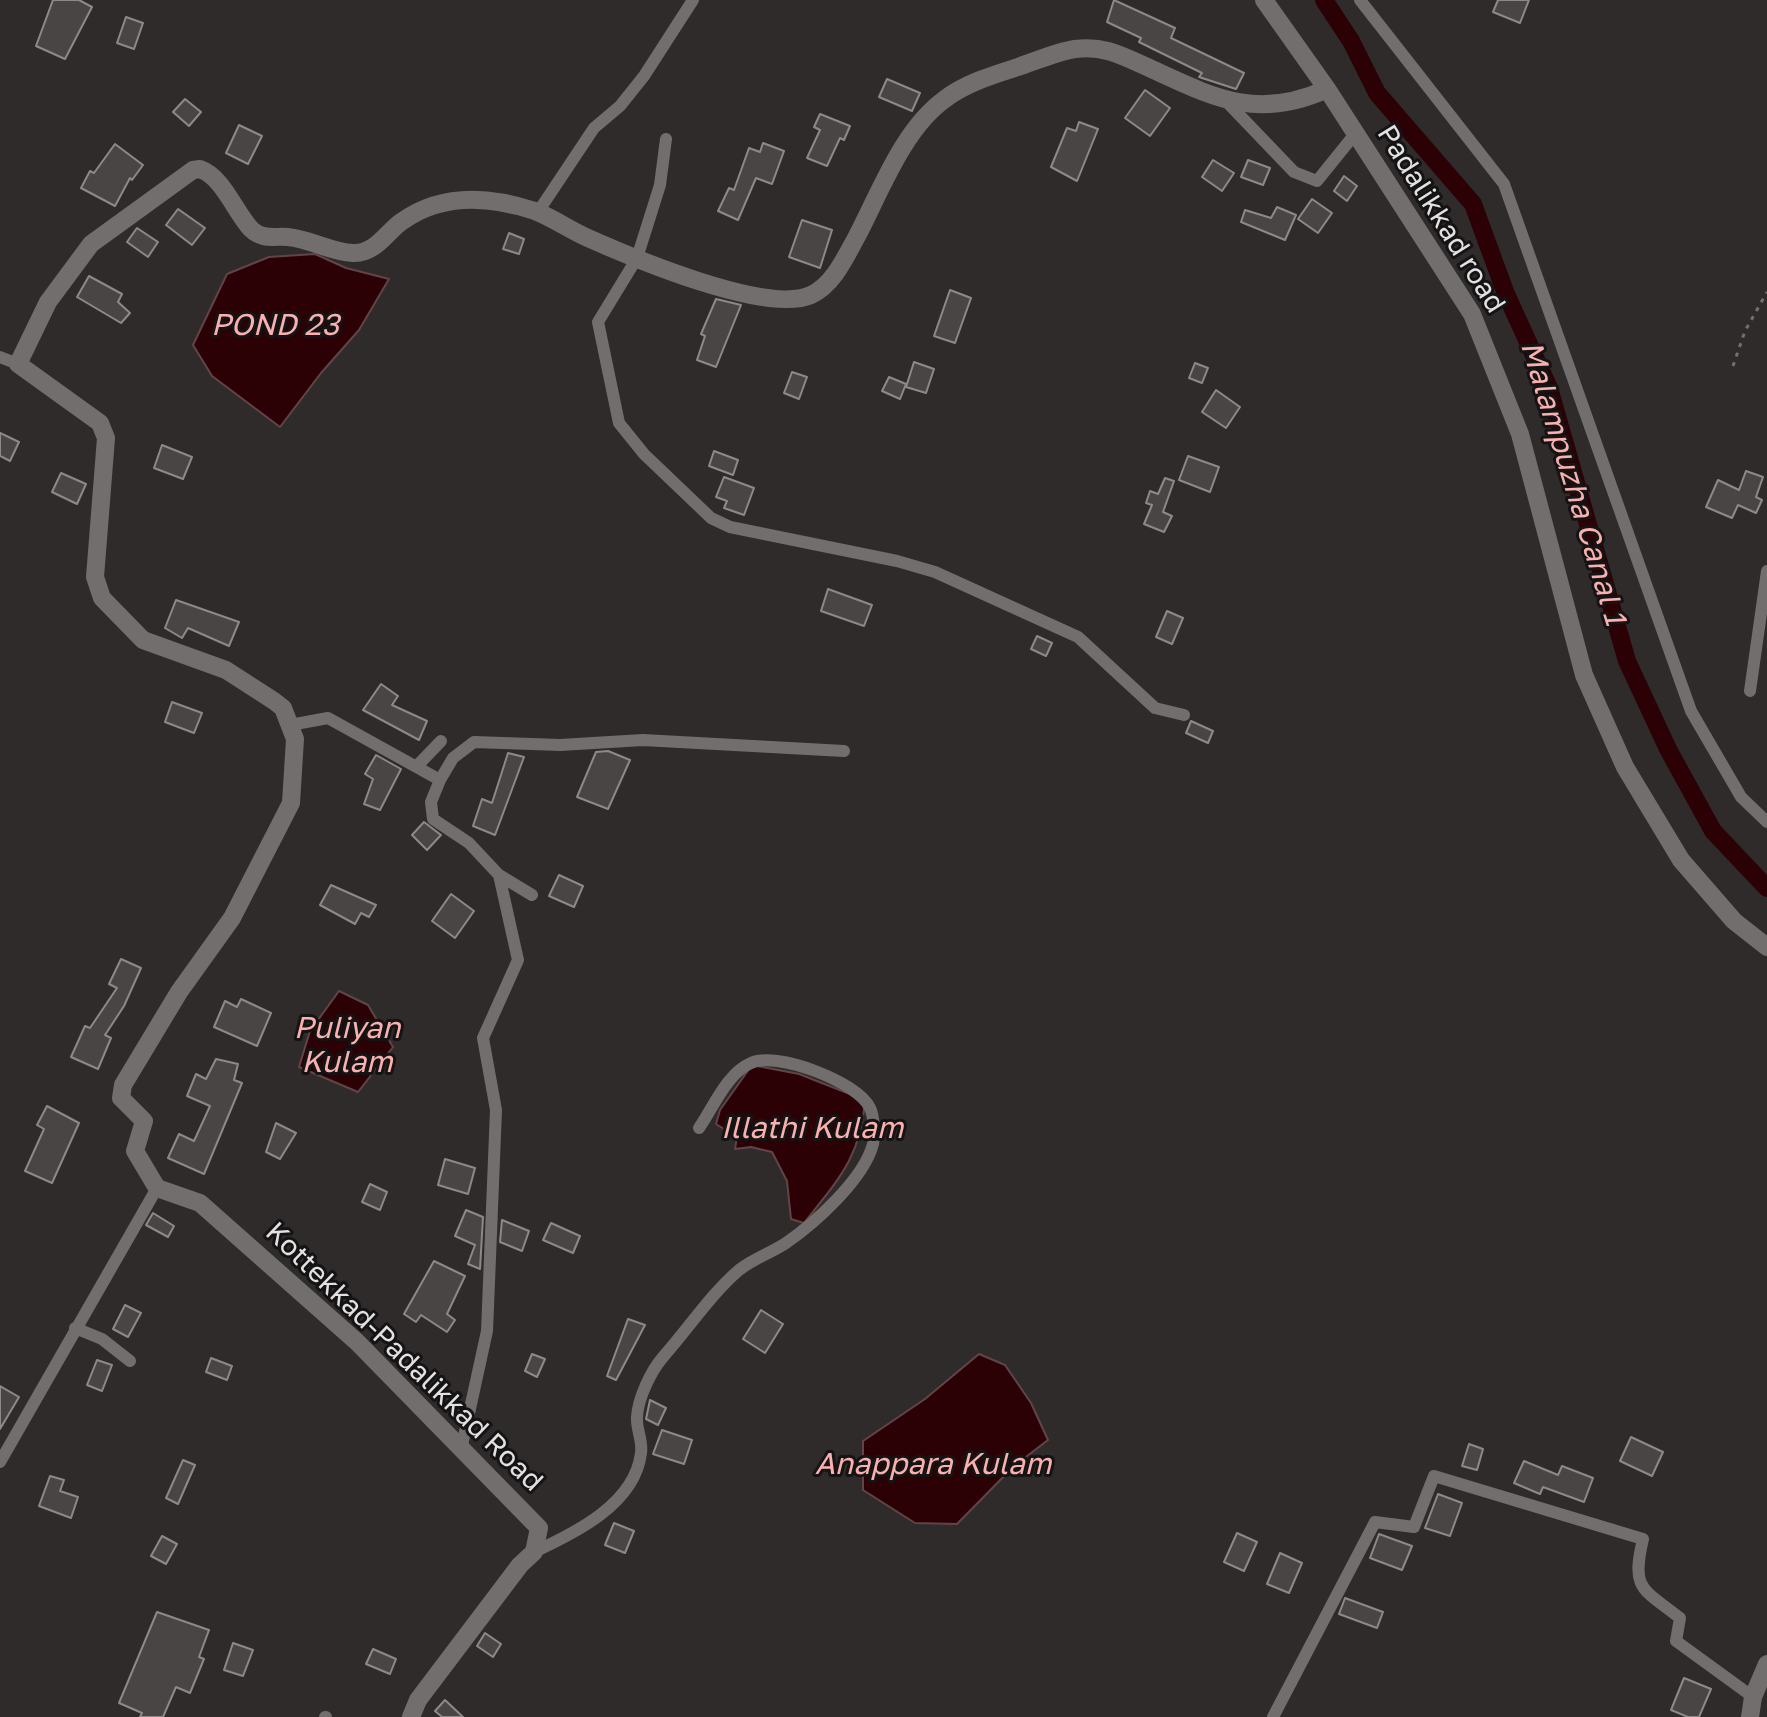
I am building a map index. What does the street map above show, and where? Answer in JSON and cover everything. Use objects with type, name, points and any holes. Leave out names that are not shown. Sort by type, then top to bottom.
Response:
[{"type":"main road","name":"Padalikkad road","points":[[1264,0],[1327,89],[1472,314],[1520,434],[1584,675],[1625,767],[1681,860],[1734,921],[1767,947]]},
{"type":"main road","points":[[157,1188],[135,1151],[144,1121],[121,1098],[120,1091],[179,992],[232,918],[291,803],[295,739],[283,708],[226,670],[143,640],[102,598],[95,577],[106,438],[100,423],[18,364],[48,302],[91,244],[193,170],[207,171],[252,230],[261,236],[291,237],[356,254],[369,250],[401,222],[423,209],[445,201],[489,199],[538,212],[637,258],[731,290],[793,299],[811,295],[827,284],[842,263],[909,141],[944,99],[971,83],[1075,49],[1107,49],[1225,100],[1244,105],[1283,106],[1327,89]]},
{"type":"main road","name":"Kottekkad-Padalikkad Road","points":[[157,1188],[200,1203],[357,1342],[539,1528],[534,1552]]},
{"type":"main road","points":[[411,1717],[427,1688],[520,1565],[534,1552]]},
{"type":"main road","points":[[1750,1717],[1753,1697],[1767,1664]]},
{"type":"street","points":[[538,212],[594,128],[620,106],[644,76],[693,0]]},
{"type":"street","points":[[1361,1],[1504,184],[1691,711],[1741,797],[1767,822]]},
{"type":"street","points":[[1225,100],[1294,172],[1317,181],[1355,134]]},
{"type":"street","points":[[666,139],[660,185],[637,258],[598,322],[619,423],[644,454],[711,518],[730,527],[897,561],[935,572],[1078,637],[1155,708],[1184,715]]},
{"type":"street","points":[[0,357],[18,364]]},
{"type":"street","points":[[1750,691],[1767,571]]},
{"type":"street","points":[[290,725],[328,718],[440,780]]},
{"type":"street","points":[[532,895],[499,875],[469,843],[433,819],[431,802],[440,780],[453,758],[474,742],[560,745],[643,740],[844,751]]},
{"type":"street","points":[[417,766],[441,741]]},
{"type":"street","points":[[461,1450],[487,1331],[496,1110],[483,1038],[518,960],[499,875]]},
{"type":"street","points":[[534,1552],[579,1531],[610,1505],[632,1478],[642,1452],[637,1415],[655,1367],[738,1271],[764,1252],[785,1243],[846,1190],[874,1142],[871,1109],[862,1097],[825,1075],[788,1063],[753,1061],[735,1073],[699,1128]]},
{"type":"street","points":[[0,1462],[157,1188]]},
{"type":"street","points":[[75,1328],[102,1339],[130,1361]]},
{"type":"street","points":[[1273,1717],[1375,1522],[1414,1527],[1434,1476],[1643,1539],[1636,1570],[1641,1587],[1680,1618],[1676,1641],[1753,1697]]},
{"type":"path","points":[[1733,366],[1745,331],[1767,292]]},
{"type":"water","name":"POND 23","points":[[315,254],[346,268],[389,279],[359,330],[280,427],[212,376],[193,345],[227,274],[269,257]]},
{"type":"water","name":"Puliyan Kulam","points":[[339,991],[368,1005],[393,1047],[358,1092],[299,1067],[310,1031]]},
{"type":"water","name":"Illathi Kulam","points":[[752,1065],[799,1074],[865,1100],[863,1120],[853,1153],[804,1223],[791,1219],[787,1181],[772,1152],[751,1147],[735,1149],[737,1137],[716,1124],[720,1110]]},
{"type":"water","name":"Anappara Kulam","points":[[979,1354],[1005,1365],[1031,1403],[1048,1440],[1014,1466],[957,1524],[915,1523],[863,1490],[863,1441],[925,1399]]},
{"type":"building","points":[[53,0],[79,0],[92,7],[65,59],[36,46]]},
{"type":"building","points":[[1114,0],[1175,28],[1171,38],[1244,73],[1236,89],[1199,77],[1202,73],[1139,42],[1141,38],[1107,22]]},
{"type":"building","points":[[1498,0],[1529,0],[1520,23],[1493,12]]},
{"type":"building","points":[[126,17],[143,23],[134,49],[117,43]]},
{"type":"building","points":[[887,79],[920,93],[912,111],[879,97]]},
{"type":"building","points":[[1145,90],[1170,108],[1150,136],[1125,118]]},
{"type":"building","points":[[185,99],[201,112],[189,126],[173,112]]},
{"type":"building","points":[[820,114],[850,126],[844,140],[840,138],[827,166],[807,158],[820,130],[814,127]]},
{"type":"building","points":[[1079,122],[1098,129],[1077,181],[1051,167],[1067,128],[1076,131]]},
{"type":"building","points":[[239,125],[262,136],[248,164],[226,153]]},
{"type":"building","points":[[763,143],[784,151],[772,184],[756,178],[738,220],[718,211],[729,188],[734,190],[749,148],[760,152]]},
{"type":"building","points":[[115,144],[143,165],[132,180],[130,178],[115,206],[81,188],[90,171],[94,173]]},
{"type":"building","points":[[1213,160],[1234,173],[1222,191],[1202,177]]},
{"type":"building","points":[[1248,160],[1270,168],[1263,185],[1241,177]]},
{"type":"building","points":[[1344,176],[1357,186],[1347,201],[1334,191]]},
{"type":"building","points":[[1312,199],[1332,213],[1318,233],[1298,219]]},
{"type":"building","points":[[1277,207],[1296,215],[1285,240],[1241,222],[1245,210],[1271,218]]},
{"type":"building","points":[[178,209],[205,228],[192,245],[166,225]]},
{"type":"building","points":[[802,220],[832,230],[820,268],[789,257]]},
{"type":"building","points":[[137,228],[158,242],[148,257],[127,242]]},
{"type":"building","points":[[509,233],[524,239],[519,254],[503,249]]},
{"type":"building","points":[[89,276],[122,294],[118,302],[130,313],[121,323],[77,297]]},
{"type":"building","points":[[950,290],[971,298],[955,343],[934,336]]},
{"type":"building","points":[[716,299],[741,305],[716,367],[697,360],[705,336],[701,334]]},
{"type":"building","points":[[914,362],[934,369],[926,393],[906,387]]},
{"type":"building","points":[[1195,363],[1208,368],[1202,383],[1189,378]]},
{"type":"building","points":[[792,372],[807,377],[799,399],[784,393]]},
{"type":"building","points":[[889,377],[906,384],[900,399],[882,391]]},
{"type":"building","points":[[1216,390],[1240,407],[1226,428],[1202,412]]},
{"type":"building","points":[[0,433],[19,442],[10,461],[0,456]]},
{"type":"building","points":[[162,445],[192,457],[183,479],[154,468]]},
{"type":"building","points":[[714,451],[738,460],[733,475],[709,466]]},
{"type":"building","points":[[1188,456],[1219,467],[1210,492],[1179,480]]},
{"type":"building","points":[[1746,471],[1763,477],[1756,497],[1762,500],[1756,513],[1738,505],[1732,518],[1706,507],[1718,480],[1739,490]]},
{"type":"building","points":[[61,473],[86,484],[77,504],[52,492]]},
{"type":"building","points":[[724,477],[754,488],[744,515],[724,508],[727,501],[716,497]]},
{"type":"building","points":[[1165,478],[1174,481],[1163,512],[1172,516],[1164,532],[1144,524],[1152,505],[1146,503],[1150,491],[1158,494]]},
{"type":"building","points":[[828,589],[872,605],[864,626],[821,611]]},
{"type":"building","points":[[176,600],[239,622],[229,646],[188,628],[182,638],[165,628]]},
{"type":"building","points":[[1167,611],[1183,618],[1172,644],[1156,637]]},
{"type":"building","points":[[1037,636],[1052,643],[1046,656],[1031,649]]},
{"type":"building","points":[[381,684],[398,696],[392,705],[427,721],[419,740],[363,710]]},
{"type":"building","points":[[172,702],[202,713],[194,733],[165,722]]},
{"type":"building","points":[[1191,721],[1213,731],[1208,743],[1186,733]]},
{"type":"building","points":[[608,751],[630,760],[608,809],[577,797],[596,752]]},
{"type":"building","points":[[508,753],[524,757],[495,835],[473,826],[482,799],[492,803]]},
{"type":"building","points":[[376,755],[401,769],[380,810],[364,804],[373,779],[365,774]]},
{"type":"building","points":[[424,822],[441,835],[427,850],[412,835]]},
{"type":"building","points":[[559,875],[583,886],[574,907],[549,896]]},
{"type":"building","points":[[331,885],[376,905],[369,917],[361,913],[355,924],[320,905]]},
{"type":"building","points":[[451,894],[474,911],[455,938],[432,921]]},
{"type":"building","points":[[121,959],[141,968],[124,1006],[105,1035],[111,1038],[98,1069],[71,1057],[85,1026],[90,1028],[117,988],[109,984]]},
{"type":"building","points":[[241,999],[271,1013],[257,1046],[214,1027],[225,1001],[237,1007]]},
{"type":"building","points":[[216,1059],[238,1064],[234,1080],[242,1083],[204,1174],[168,1158],[179,1134],[194,1141],[210,1106],[187,1096],[196,1074],[206,1079]]},
{"type":"building","points":[[47,1106],[79,1123],[52,1183],[25,1171],[44,1129],[37,1125]]},
{"type":"building","points":[[276,1123],[296,1133],[280,1159],[266,1152]]},
{"type":"building","points":[[445,1159],[475,1168],[468,1194],[438,1185]]},
{"type":"building","points":[[370,1184],[387,1192],[380,1210],[362,1202]]},
{"type":"building","points":[[466,1210],[483,1217],[480,1269],[468,1264],[475,1245],[455,1236]]},
{"type":"building","points":[[153,1213],[174,1226],[168,1237],[146,1225]]},
{"type":"building","points":[[502,1220],[529,1231],[522,1251],[500,1242]]},
{"type":"building","points":[[551,1223],[580,1236],[573,1253],[543,1240]]},
{"type":"building","points":[[434,1261],[465,1276],[447,1314],[455,1320],[447,1332],[421,1315],[416,1322],[404,1314]]},
{"type":"building","points":[[125,1305],[141,1313],[128,1337],[113,1329]]},
{"type":"building","points":[[761,1310],[783,1324],[765,1353],[743,1339]]},
{"type":"building","points":[[628,1319],[645,1325],[616,1380],[607,1376]]},
{"type":"building","points":[[532,1354],[545,1359],[537,1377],[525,1371]]},
{"type":"building","points":[[211,1358],[232,1366],[227,1380],[206,1372]]},
{"type":"building","points":[[97,1360],[112,1365],[102,1391],[87,1385]]},
{"type":"building","points":[[0,1386],[19,1397],[0,1429]]},
{"type":"building","points":[[650,1400],[666,1408],[658,1425],[646,1419]]},
{"type":"building","points":[[662,1430],[692,1440],[684,1464],[653,1454]]},
{"type":"building","points":[[1631,1437],[1663,1452],[1652,1476],[1620,1461]]},
{"type":"building","points":[[1469,1444],[1483,1449],[1477,1470],[1462,1466]]},
{"type":"building","points":[[183,1460],[195,1465],[178,1504],[166,1498]]},
{"type":"building","points":[[1524,1461],[1558,1475],[1562,1466],[1593,1478],[1584,1502],[1543,1487],[1540,1494],[1514,1483]]},
{"type":"building","points":[[50,1476],[64,1480],[60,1491],[78,1497],[71,1518],[39,1506]]},
{"type":"building","points":[[1438,1494],[1462,1503],[1450,1536],[1425,1528]]},
{"type":"building","points":[[614,1523],[634,1531],[625,1553],[605,1545]]},
{"type":"building","points":[[1237,1533],[1257,1542],[1244,1571],[1224,1562]]},
{"type":"building","points":[[1379,1534],[1412,1546],[1402,1570],[1370,1558]]},
{"type":"building","points":[[162,1536],[177,1544],[166,1564],[151,1556]]},
{"type":"building","points":[[1280,1553],[1302,1563],[1289,1593],[1267,1584]]},
{"type":"building","points":[[1345,1598],[1383,1612],[1377,1628],[1339,1614]]},
{"type":"building","points":[[157,1612],[209,1630],[199,1657],[204,1659],[190,1693],[176,1687],[163,1717],[140,1717],[142,1713],[119,1703]]},
{"type":"building","points":[[485,1633],[501,1644],[493,1657],[477,1646]]},
{"type":"building","points":[[233,1643],[253,1650],[243,1676],[224,1670]]},
{"type":"building","points":[[373,1649],[396,1659],[390,1674],[366,1664]]},
{"type":"building","points":[[1684,1678],[1711,1689],[1699,1717],[1688,1717],[1671,1710]]},
{"type":"building","points":[[445,1700],[463,1717],[442,1717],[435,1711]]},
{"type":"waterway","name":"Malampuzha Canal 1","points":[[1324,0],[1351,41],[1377,93],[1473,204],[1506,294],[1549,388],[1627,661],[1668,749],[1713,831],[1767,888]]}]
